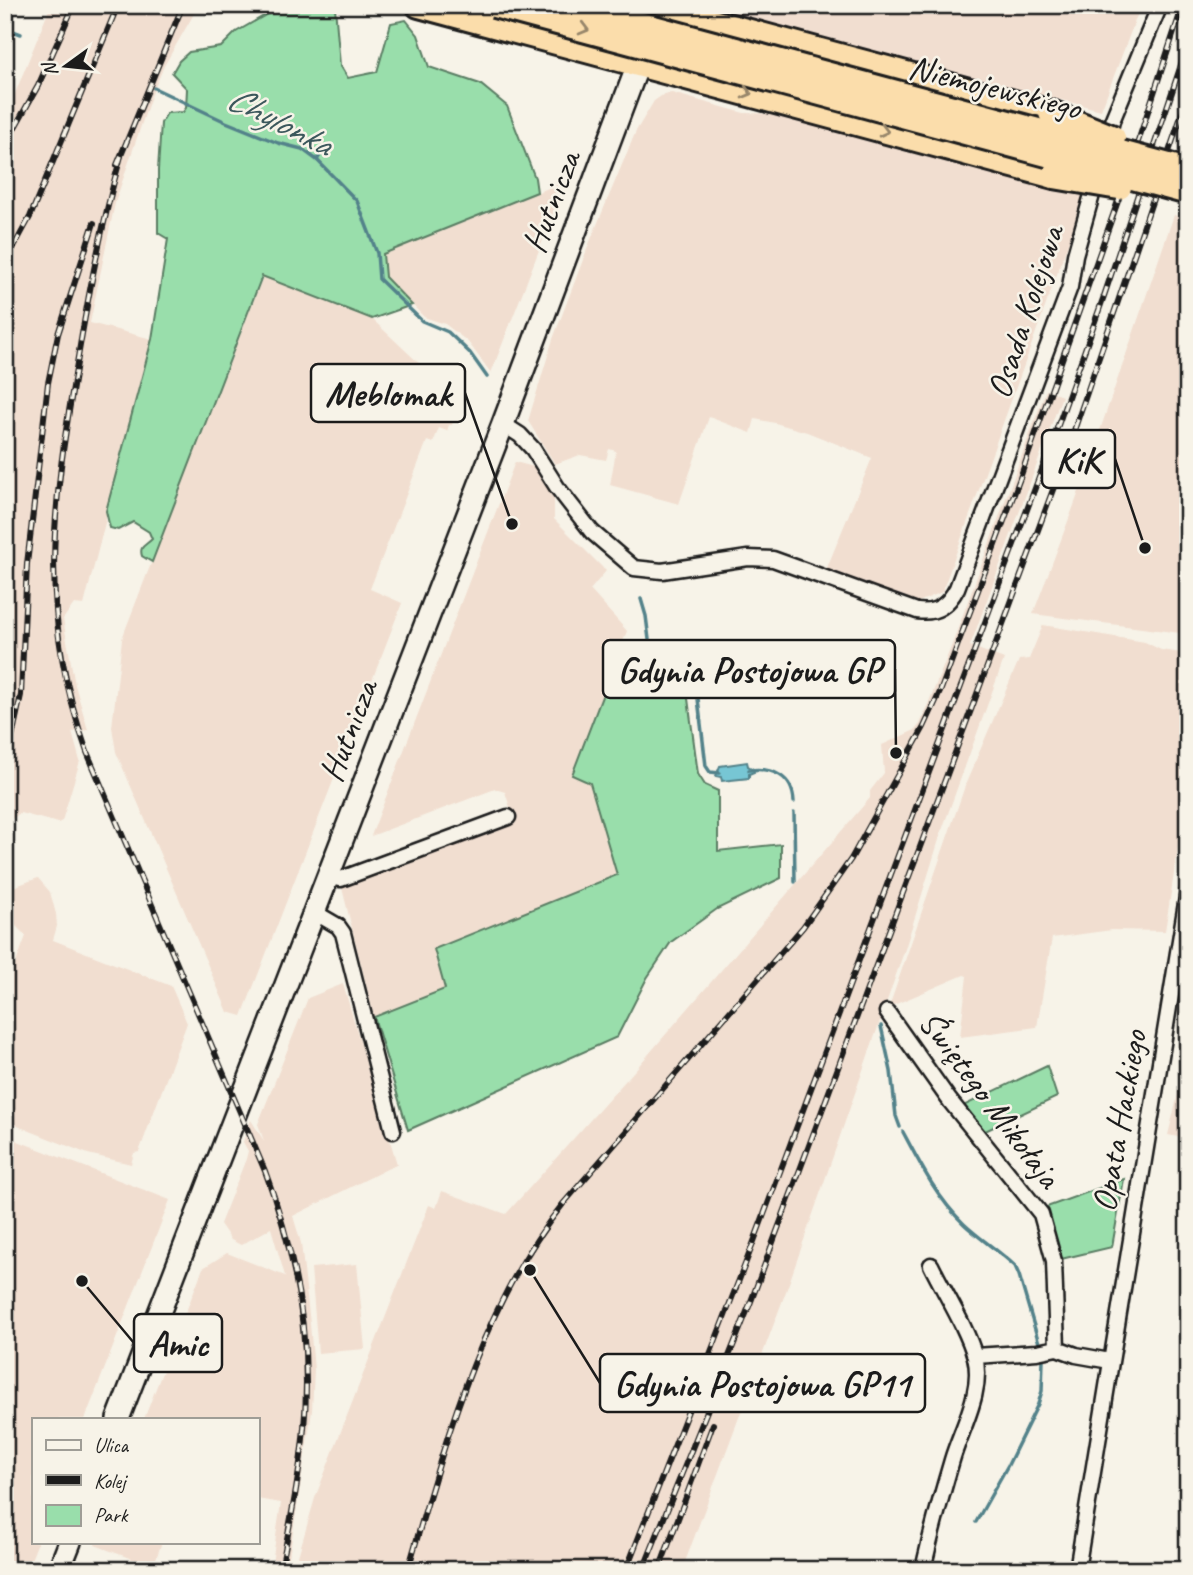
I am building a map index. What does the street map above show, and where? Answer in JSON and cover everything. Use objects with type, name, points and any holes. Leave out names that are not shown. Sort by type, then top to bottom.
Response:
[{"type":"highway","points":[[419,5],[1054,176],[1114,187],[1188,193]]},
{"type":"highway","points":[[494,5],[1188,193]]},
{"type":"highway","points":[[568,5],[1188,170]]},
{"type":"highway","points":[[653,6],[1051,113],[1188,170]]},
{"type":"main road","name":"Hutnicza","points":[[118,1418],[503,424],[638,65],[651,53],[659,38],[659,16],[653,6]]},
{"type":"main road","points":[[60,1570],[69,1544]]},
{"type":"street","name":"Osada Kolejowa","points":[[503,424],[520,435],[533,449],[557,487],[592,532],[634,568],[662,571],[748,558],[773,559],[917,611],[930,612],[940,609],[947,604],[957,588],[1070,286],[1075,255],[1112,121],[1160,5]]},
{"type":"street","name":"Niemojewskiego","points":[[681,76],[736,70],[1017,146],[1073,166],[1103,157],[1082,135],[1021,127],[741,52],[697,18]]},
{"type":"street","points":[[327,877],[341,879],[508,817]]},
{"type":"street","name":"Opata Hackiego","points":[[1110,1361],[1188,891]]},
{"type":"street","points":[[314,912],[338,926],[343,933],[393,1131]]},
{"type":"street","name":"Świętego Mikołaja","points":[[887,1012],[950,1101],[1041,1214],[1054,1261],[1057,1348]]},
{"type":"street","points":[[923,1570],[952,1458],[976,1383],[975,1356],[931,1265]]},
{"type":"street","points":[[975,1356],[1057,1348],[1076,1355],[1110,1361],[1077,1570]]},
{"type":"shaded area","points":[[51,5],[199,5],[164,66],[150,99],[115,203],[90,323],[152,339],[84,605],[74,604],[63,619],[75,685],[88,730],[72,732],[80,761],[62,821],[58,823],[20,813],[5,824],[5,118]]},
{"type":"shaded area","points":[[702,5],[1141,5],[1101,110],[711,11]]},
{"type":"shaded area","points":[[672,93],[744,113],[780,114],[1086,194],[942,592],[916,603],[826,570],[872,458],[807,432],[775,423],[755,419],[751,433],[709,417],[679,504],[610,485],[616,451],[609,449],[606,460],[580,455],[555,464],[528,421],[553,339],[636,131],[654,101],[664,94]]},
{"type":"shaded area","points":[[566,181],[491,373],[468,342],[445,324],[424,317],[385,277],[383,254]]},
{"type":"shaded area","points":[[1174,215],[1188,219],[1188,634],[1033,614],[1076,500]]},
{"type":"shaded area","points":[[263,276],[372,319],[457,399],[450,416],[454,418],[452,425],[449,425],[447,431],[439,428],[433,443],[427,441],[370,589],[402,603],[242,1016],[228,1012],[116,752],[112,727],[122,639]]},
{"type":"shaded area","points":[[1046,390],[1062,396],[970,646],[1004,659],[942,830],[905,949],[788,1286],[682,1570],[294,1570],[315,1498],[429,1205],[436,1208],[442,1191],[506,1214],[635,1070],[870,798],[870,791],[884,773],[882,745],[915,730],[920,724]]},
{"type":"shaded area","points":[[515,462],[537,470],[554,499],[554,519],[606,571],[590,590],[627,631],[572,775],[590,782],[617,875],[435,948],[445,989],[374,1017],[341,884],[511,810],[505,792],[495,789],[371,836]]},
{"type":"shaded area","points":[[1043,625],[1145,642],[1161,650],[1188,654],[1188,784],[1165,931],[1112,930],[1052,938],[1037,1027],[960,1037],[967,976],[889,1007],[966,783],[1019,660],[1029,659]]},
{"type":"shaded area","points":[[38,878],[50,892],[56,914],[57,926],[53,940],[171,986],[187,1023],[139,1152],[134,1153],[131,1164],[88,1154],[5,1121],[5,992],[26,936],[15,925],[5,902],[5,890]]},
{"type":"shaded area","points":[[343,984],[397,1164],[293,1216],[301,1243],[310,1324],[314,1370],[312,1411],[287,1570],[271,1570],[281,1503],[259,1499],[259,1418],[144,1418],[203,1268],[227,1253],[285,1276],[271,1228],[241,1245],[231,1240],[220,1224],[246,1159],[248,1151],[243,1142],[251,1120],[264,1141],[258,1124],[308,998]]},
{"type":"shaded area","points":[[1188,1054],[1188,1139],[1168,1135]]},
{"type":"shaded area","points":[[5,1136],[170,1200],[85,1418],[32,1418],[32,1544],[37,1544],[27,1570],[5,1570]]},
{"type":"shaded area","points":[[357,1264],[365,1349],[318,1353],[311,1268]]},
{"type":"shaded area","points":[[95,1544],[161,1544],[153,1567]]},
{"type":"green space","points":[[283,5],[335,7],[340,65],[348,78],[377,72],[391,23],[406,20],[418,35],[429,67],[480,84],[507,106],[535,178],[537,192],[383,254],[385,277],[412,305],[372,319],[262,276],[152,562],[141,553],[143,546],[152,539],[149,532],[133,522],[118,530],[110,528],[106,511],[152,339],[168,239],[158,233],[161,123],[167,113],[183,112],[186,108],[187,89],[172,73],[179,61],[189,52],[221,47],[236,32]]},
{"type":"green space","points":[[619,652],[641,656],[643,666],[652,677],[687,691],[698,774],[705,785],[718,791],[718,851],[781,844],[781,878],[717,909],[671,942],[647,978],[617,1037],[408,1130],[374,1017],[445,989],[434,949],[617,875],[590,783],[572,775]]},
{"type":"green space","points":[[1047,1066],[1057,1097],[981,1133],[961,1107]]},
{"type":"green space","points":[[1124,1179],[1112,1247],[1061,1259],[1049,1216],[1044,1208]]},
{"type":"water","points":[[747,762],[754,772],[749,774],[749,778],[722,781],[721,777],[716,776],[720,766]]},
{"type":"waterway","name":"Chylonka","points":[[5,28],[21,34]]},
{"type":"waterway","name":"Chylonka","points":[[154,88],[226,122],[278,143],[302,149],[317,160],[357,201],[377,253],[379,279],[422,321],[448,332],[470,353],[487,377]]},
{"type":"waterway","points":[[317,160],[322,152]]},
{"type":"waterway","name":"Chylonka","points":[[641,599],[652,663],[662,670],[691,678],[696,682],[706,766],[710,772],[720,773]]},
{"type":"waterway","name":"Chylonka","points":[[749,770],[766,770],[780,775],[790,786],[794,802]]},
{"type":"waterway","name":"Chylonka","points":[[794,813],[795,882]]},
{"type":"waterway","name":"Chylonka","points":[[881,1026],[900,1127]]},
{"type":"waterway","name":"Chylonka","points":[[903,1132],[930,1180],[954,1214],[1015,1266],[1039,1343]]},
{"type":"waterway","name":"Chylonka","points":[[976,1522],[1038,1404],[1042,1391],[1043,1359]]},
{"type":"railway","points":[[5,145],[38,86],[74,5]]},
{"type":"railway","points":[[5,263],[30,217],[118,5]]},
{"type":"railway","points":[[117,165],[183,5]]},
{"type":"railway","points":[[408,1570],[468,1378],[509,1286],[534,1244],[563,1204],[803,927],[851,859],[924,727],[940,692],[1020,478],[1124,184],[1183,5]]},
{"type":"railway","points":[[626,1570],[753,1244],[1047,456],[1104,296],[1188,44]]},
{"type":"railway","points":[[643,1570],[750,1304],[1064,460],[1188,96]]},
{"type":"railway","points":[[121,156],[85,315],[61,469],[54,562],[61,654],[71,702],[87,752],[265,1171],[293,1265],[303,1329],[306,1395],[300,1463],[281,1570]]},
{"type":"railway","points":[[5,770],[21,695],[27,564],[48,383],[58,334],[94,223]]},
{"type":"railway","points":[[659,1570],[713,1424]]},
{"type":"place","name":"Meblomak","points":[[512,524]]},
{"type":"place","name":"KiK","points":[[1145,548]]},
{"type":"place","name":"Gdynia Postojowa GP","points":[[896,753]]},
{"type":"place","name":"Gdynia Postojowa GP11","points":[[530,1270]]},
{"type":"place","name":"Amic","points":[[82,1281]]}]
